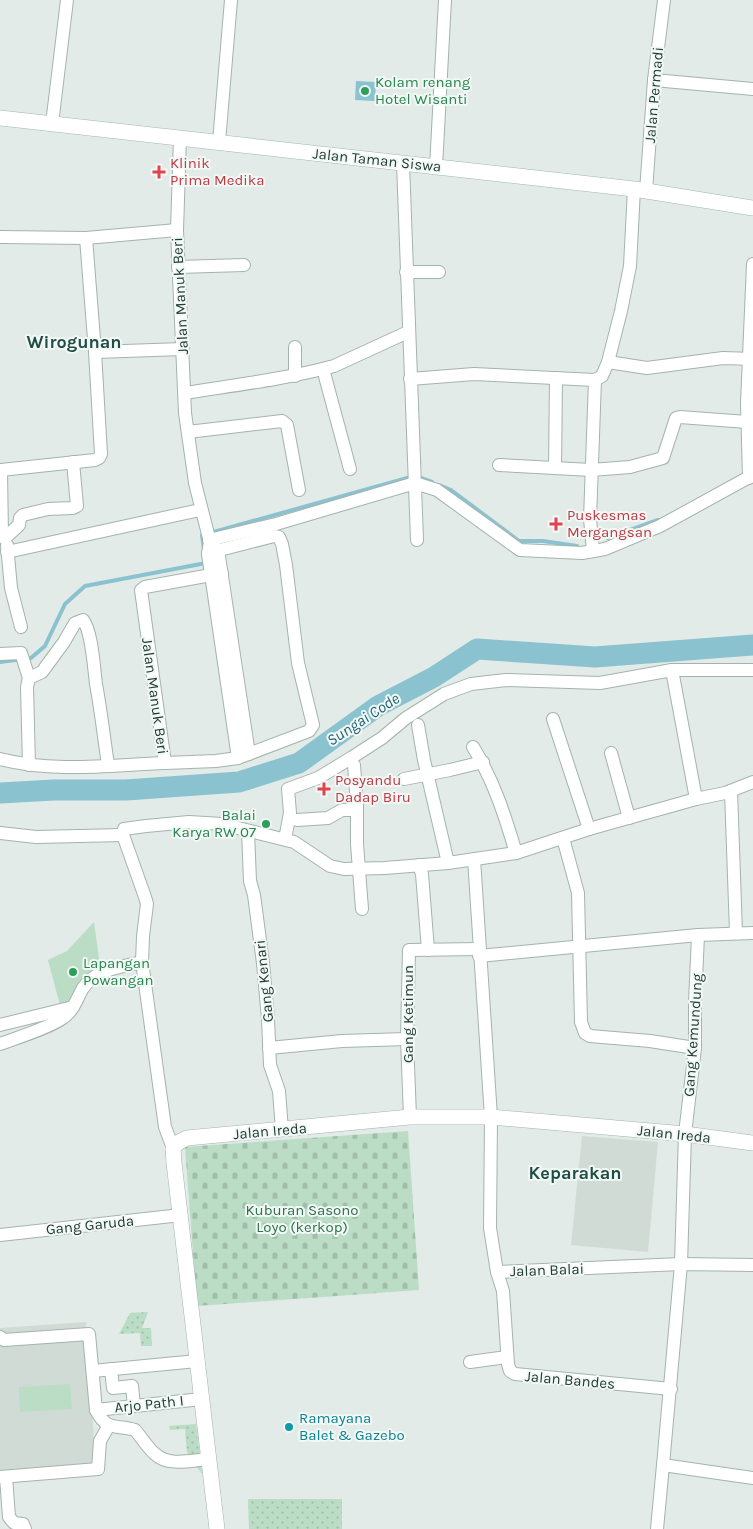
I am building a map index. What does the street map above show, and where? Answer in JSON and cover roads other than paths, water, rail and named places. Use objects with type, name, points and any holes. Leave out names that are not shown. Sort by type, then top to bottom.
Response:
[{"type":"street","points":[[52,124],[67,0]]},
{"type":"street","points":[[219,142],[231,0]]},
{"type":"street","points":[[436,167],[445,0]]},
{"type":"street","name":"Jalan Permadi","points":[[608,362],[630,266],[664,0]]},
{"type":"street","points":[[654,80],[753,89]]},
{"type":"street","name":"Jalan Taman Siswa","points":[[0,118],[640,190],[753,208]]},
{"type":"street","name":"Jalan Manuk Beri","points":[[180,138],[177,230],[185,413],[189,451],[200,510],[217,574],[145,587],[141,590],[165,763],[196,763],[244,756],[309,731],[312,725],[298,663],[286,565],[280,537],[274,536],[211,546]]},
{"type":"street","points":[[403,163],[417,540]]},
{"type":"street","points":[[0,237],[86,238],[177,230]]},
{"type":"street","points":[[21,627],[11,588],[7,552],[3,537],[1,470],[95,460],[101,454],[96,352],[86,238]]},
{"type":"street","points":[[211,546],[276,524],[415,483],[437,490],[520,550],[582,553],[605,548],[660,526],[751,476],[749,419],[753,264]]},
{"type":"street","points":[[178,268],[244,265]]},
{"type":"street","points":[[406,272],[439,272]]},
{"type":"street","points":[[185,393],[295,376],[334,366],[408,332]]},
{"type":"street","points":[[295,347],[295,376]]},
{"type":"street","points":[[96,352],[183,349]]},
{"type":"street","points":[[410,379],[474,374],[595,380],[602,376],[608,362],[647,368],[723,358],[751,359]]},
{"type":"street","points":[[323,369],[350,469]]},
{"type":"street","points":[[555,468],[556,378]]},
{"type":"street","points":[[593,551],[590,519],[595,380]]},
{"type":"street","points":[[498,465],[591,470],[630,467],[663,458],[675,420],[680,416],[749,419]]},
{"type":"street","points":[[188,432],[282,421],[287,426],[300,490]]},
{"type":"street","points":[[3,537],[19,525],[22,515],[55,508],[73,508],[77,506],[73,462]]},
{"type":"street","points":[[7,552],[200,510]]},
{"type":"street","points":[[217,574],[244,756]]},
{"type":"street","points":[[29,678],[42,672],[75,623],[83,620],[86,624],[90,640],[108,766]]},
{"type":"street","points":[[64,642],[90,640]]},
{"type":"street","points":[[0,654],[21,653],[29,678],[27,687],[29,765]]},
{"type":"street","points":[[672,670],[696,799]]},
{"type":"street","points":[[285,839],[290,813],[288,789],[318,778],[382,738],[406,718],[444,694],[471,684],[506,680],[600,683],[672,670],[753,670]]},
{"type":"street","points":[[553,719],[589,829]]},
{"type":"street","points":[[418,725],[448,862]]},
{"type":"street","points":[[474,748],[483,762],[502,806],[516,853]]},
{"type":"street","points":[[611,753],[629,818]]},
{"type":"street","points":[[0,759],[29,765],[75,768],[165,763]]},
{"type":"street","points":[[404,779],[483,762]]},
{"type":"street","points":[[354,765],[362,909]]},
{"type":"street","points":[[217,1529],[173,1148],[165,1128],[142,962],[146,904],[123,835],[124,830],[127,828],[189,822],[222,824],[285,839],[303,847],[330,866],[344,869],[419,865],[516,853],[589,829],[731,791],[753,782]]},
{"type":"street","points":[[731,791],[736,933]]},
{"type":"street","points":[[297,820],[328,818],[342,810],[356,810]]},
{"type":"street","name":"Gang Kenari","points":[[248,831],[250,876],[263,963],[270,1065],[279,1091],[282,1130]]},
{"type":"street","points":[[0,833],[36,837],[123,835]]},
{"type":"street","points":[[563,838],[578,893],[581,1022],[585,1033],[590,1036],[650,1041],[695,1048]]},
{"type":"street","name":"Jalan Balai","points":[[474,859],[490,1117],[490,1228],[497,1272],[681,1264],[753,1265]]},
{"type":"street","points":[[419,865],[422,874],[428,950]]},
{"type":"street","name":"Gang Ketimun","points":[[410,1117],[407,1039],[409,953],[412,950],[479,952],[580,948],[698,935],[753,933]]},
{"type":"street","name":"Gang Kemundung","points":[[657,1529],[681,1264],[685,1134],[695,1048],[698,935]]},
{"type":"street","points":[[0,1044],[59,1021],[68,1014],[82,989],[94,977],[106,971],[142,962]]},
{"type":"street","points":[[0,1025],[73,1007]]},
{"type":"street","points":[[269,1048],[342,1041],[407,1039]]},
{"type":"street","name":"Jalan Ireda","points":[[173,1148],[187,1138],[410,1117],[490,1117],[685,1134],[753,1143]]},
{"type":"street","name":"Gang Garuda","points":[[0,1236],[181,1215]]},
{"type":"street","name":"Jalan Bandes","points":[[497,1272],[502,1291],[507,1357],[510,1371],[515,1374],[671,1389]]},
{"type":"street","points":[[0,1337],[4,1340],[88,1333],[90,1336],[96,1410],[99,1416],[109,1424],[134,1430],[149,1448],[163,1460],[209,1459]]},
{"type":"street","points":[[470,1362],[507,1357]]},
{"type":"street","points":[[93,1371],[197,1361]]},
{"type":"street","points":[[111,1369],[113,1388],[132,1386],[134,1406]]},
{"type":"street","name":"Arjo Path I","points":[[96,1410],[202,1399]]},
{"type":"street","points":[[25,1529],[23,1524],[14,1523],[8,1517],[3,1477],[98,1469],[100,1441],[109,1424]]},
{"type":"street","points":[[664,1465],[753,1478]]},
{"type":"water","name":"Kolam renang Hotel Wisanti","points":[[356,81],[376,82],[375,101],[355,100]]},
{"type":"waterway","points":[[210,533],[411,477]]},
{"type":"waterway","points":[[418,477],[432,482]]},
{"type":"waterway","points":[[439,485],[451,490],[519,541],[543,541],[577,546]]},
{"type":"waterway","points":[[608,538],[658,520]]},
{"type":"waterway","points":[[202,535],[204,549]]},
{"type":"waterway","points":[[0,662],[31,658],[45,646],[65,604],[85,586],[206,563],[205,561]]},
{"type":"waterway","name":"Sungai Code","points":[[0,793],[54,790],[126,790],[239,782],[299,763],[378,706],[434,677],[477,649],[595,657],[753,645]]},
{"type":"place","name":"Kolam renang Hotel Wisanti","points":[[365,91]]},
{"type":"place","name":"Klinik Prima Medika","points":[[159,172]]},
{"type":"place","name":"Puskesmas Mergangsan","points":[[556,524]]},
{"type":"place","name":"Posyandu Dadap Biru","points":[[324,789]]},
{"type":"place","name":"Balai Karya RW 07","points":[[266,824]]},
{"type":"place","name":"Lapangan Powangan","points":[[73,972]]},
{"type":"place","name":"Ramayana Balet & Gazebo","points":[[289,1427]]},
{"type":"district","name":"Wirogunan","points":[[74,342]]},
{"type":"district","name":"Keparakan","points":[[575,1173]]},
{"type":"park label","name":"Kuburan Sasono Loyo (kerkop)","points":[[302,1218]]}]
